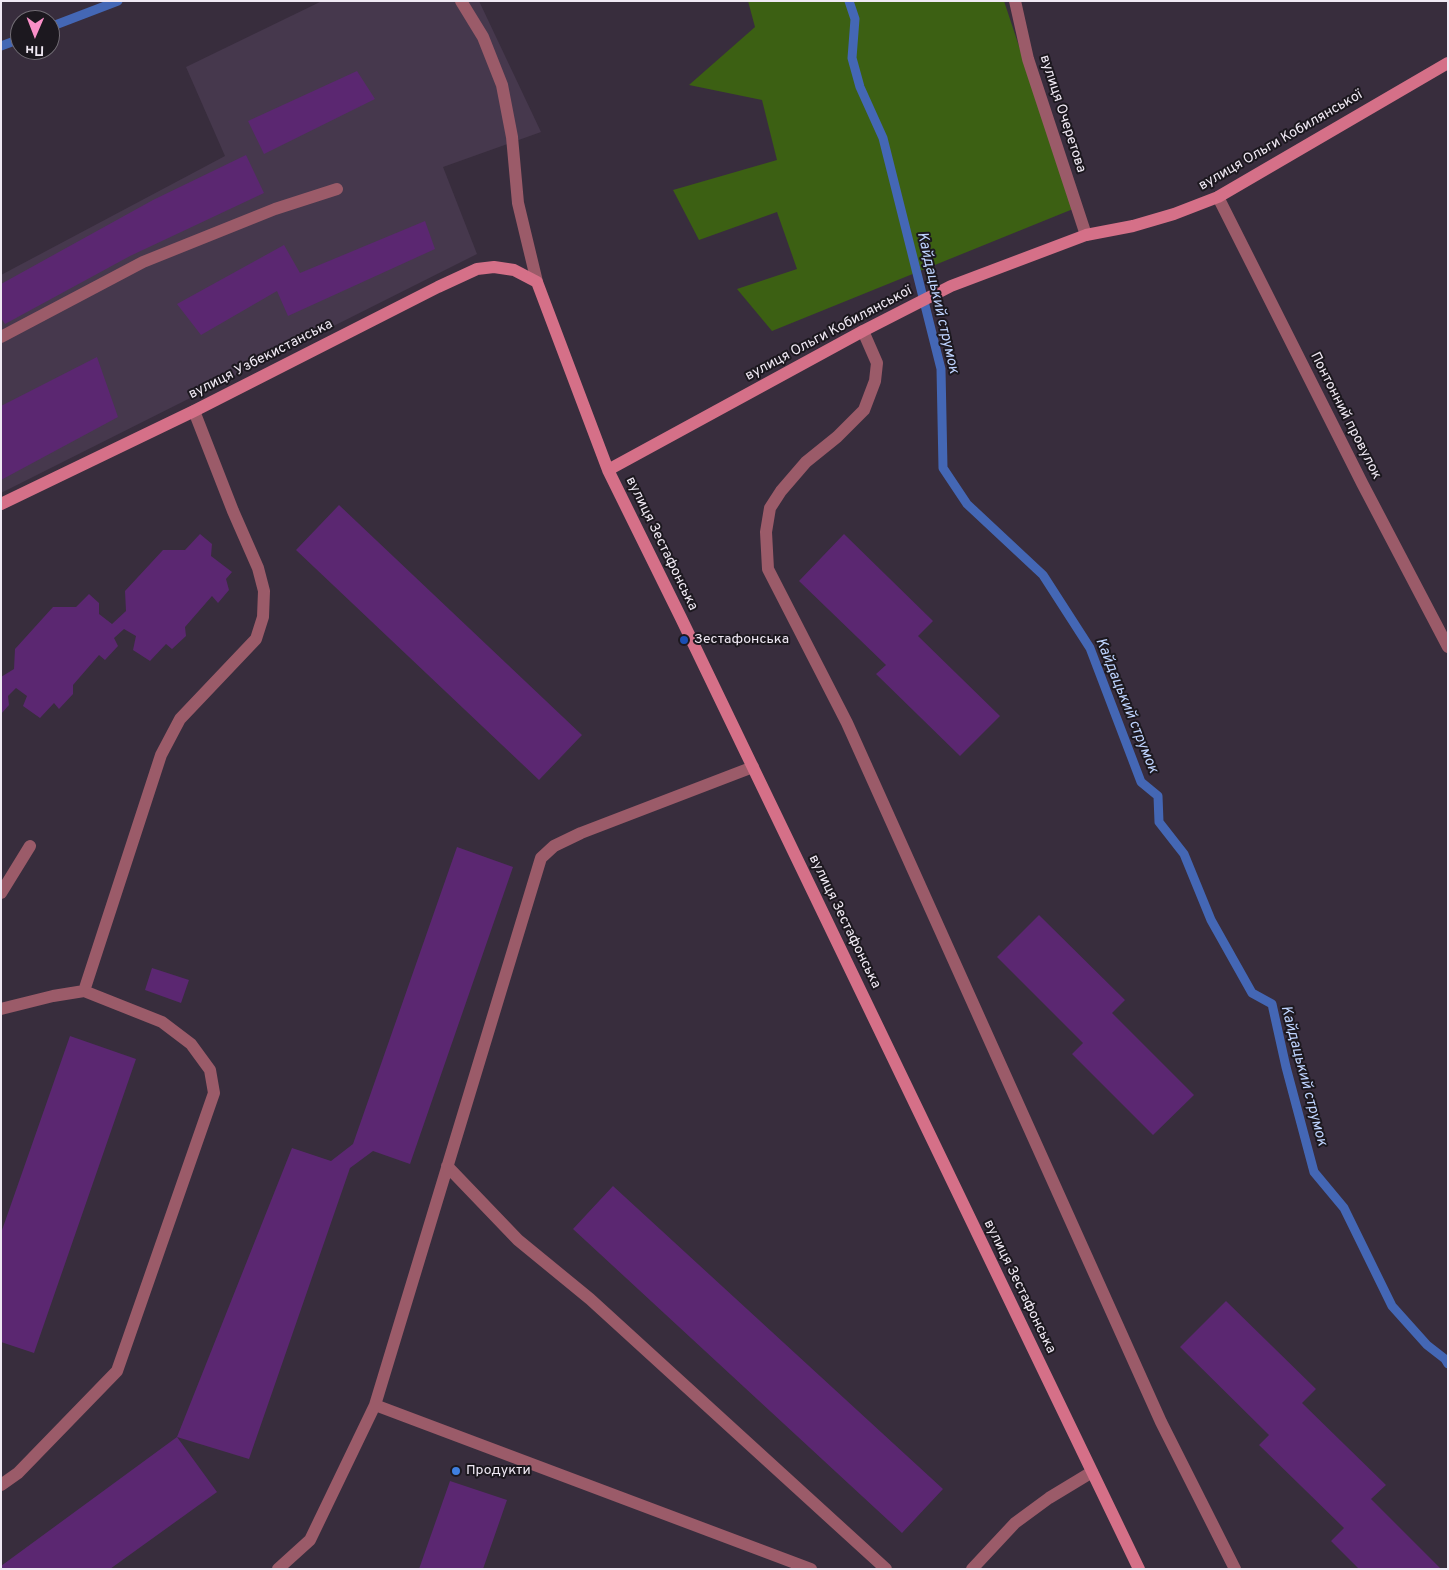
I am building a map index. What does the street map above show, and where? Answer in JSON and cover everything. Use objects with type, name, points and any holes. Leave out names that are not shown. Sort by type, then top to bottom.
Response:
[{"type":"street","points":[[461,1],[483,37],[502,85],[512,137],[518,203],[537,282]]},
{"type":"street","name":"вулиця Очеретова","points":[[1015,1],[1028,59],[1086,235]]},
{"type":"street","name":"вулиця Ольги Кобилянської","points":[[608,470],[951,286],[1086,235],[1174,214],[1218,198],[1448,63]]},
{"type":"street","points":[[1,336],[143,262],[275,209],[337,189]]},
{"type":"street","name":"Понтонний провулок","points":[[1218,198],[1362,483],[1448,646]]},
{"type":"street","name":"вулиця Узбекистанська","points":[[1,504],[194,411],[477,269],[494,267],[514,270],[537,282]]},
{"type":"street","name":"вулиця Зестафонська","points":[[537,282],[608,470],[1139,1569]]},
{"type":"street","points":[[863,332],[877,363],[875,381],[864,410],[837,437],[806,462],[781,491],[770,508],[766,532],[768,569],[847,723],[1161,1422],[1235,1569]]},
{"type":"street","points":[[84,991],[161,755],[180,719],[256,639],[264,617],[264,591],[258,568],[233,511],[194,411]]},
{"type":"street","points":[[278,1569],[310,1540],[375,1404],[541,858],[554,846],[581,833],[753,768]]},
{"type":"street","points":[[1,893],[30,846]]},
{"type":"street","points":[[1,1009],[53,996],[84,991],[162,1022],[191,1044],[210,1070],[214,1093],[117,1371],[18,1474],[1,1485]]},
{"type":"street","points":[[447,1166],[518,1240],[590,1299],[886,1569]]},
{"type":"street","points":[[375,1404],[811,1569]]},
{"type":"street","points":[[972,1569],[1015,1523],[1049,1498],[1092,1472]]},
{"type":"shaded area","points":[[322,1],[479,1],[541,132],[443,167],[477,254],[1,493],[1,275],[225,156],[186,67]]},
{"type":"green space","points":[[748,1],[1004,1],[1073,209],[772,331],[737,289],[797,269],[777,212],[699,240],[673,190],[777,160],[762,100],[689,85],[755,27]]},
{"type":"building","points":[[357,71],[375,99],[264,154],[248,121]]},
{"type":"building","points":[[246,155],[264,193],[130,256],[5,324],[1,318],[1,284],[153,200]]},
{"type":"building","points":[[425,221],[435,249],[288,316],[277,291],[201,335],[177,304],[284,245],[300,273]]},
{"type":"building","points":[[97,357],[118,417],[1,480],[1,406]]},
{"type":"building","points":[[339,505],[582,735],[539,780],[296,550]]},
{"type":"building","points":[[200,534],[212,544],[211,556],[232,572],[226,579],[229,590],[218,603],[212,596],[185,627],[186,636],[172,649],[166,644],[150,661],[133,650],[136,636],[124,629],[114,638],[118,646],[105,660],[99,655],[73,685],[73,694],[59,709],[54,703],[40,718],[23,706],[27,696],[16,688],[8,696],[9,705],[1,714],[1,677],[14,669],[15,649],[53,607],[76,607],[89,594],[99,603],[99,614],[112,624],[126,611],[125,591],[163,550],[185,550]]},
{"type":"building","points":[[844,534],[933,621],[918,636],[1000,716],[960,756],[876,674],[886,665],[799,581]]},
{"type":"building","points":[[457,847],[513,867],[410,1164],[373,1151],[350,1168],[249,1459],[177,1437],[292,1148],[331,1161],[353,1144]]},
{"type":"building","points":[[1039,915],[1125,1000],[1112,1013],[1194,1095],[1153,1135],[1072,1054],[1083,1043],[997,957]]},
{"type":"building","points":[[152,968],[189,980],[181,1003],[145,990]]},
{"type":"building","points":[[70,1036],[136,1059],[34,1353],[1,1342],[1,1233]]},
{"type":"building","points":[[613,1186],[943,1489],[902,1533],[573,1229]]},
{"type":"building","points":[[1226,1301],[1316,1389],[1302,1403],[1386,1485],[1371,1499],[1441,1569],[1359,1569],[1331,1541],[1344,1528],[1259,1445],[1269,1435],[1180,1347]]},
{"type":"building","points":[[177,1437],[217,1492],[110,1569],[1,1569],[1,1566]]},
{"type":"building","points":[[450,1481],[507,1500],[483,1569],[419,1569]]},
{"type":"waterway","points":[[60,23],[118,1]]},
{"type":"waterway","name":"Кайдацький струмок","points":[[849,1],[855,19],[852,58],[860,87],[883,138],[941,369],[943,468],[967,504],[1043,575],[1090,648],[1141,782],[1158,796],[1159,822],[1184,854],[1211,920],[1252,993],[1272,1004],[1286,1067],[1314,1172],[1344,1208],[1392,1306],[1427,1345],[1445,1359],[1448,1364]]},
{"type":"waterway","points":[[1,46],[10,43]]},
{"type":"place","name":"Зестафонська","points":[[684,640]]},
{"type":"place","name":"Продукти","points":[[456,1471]]}]
